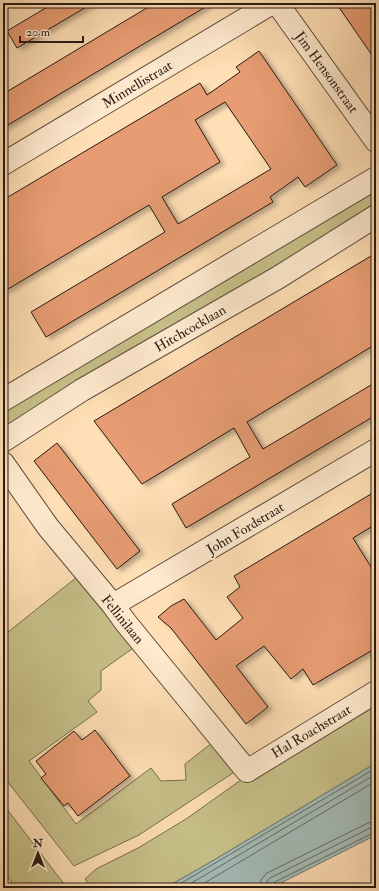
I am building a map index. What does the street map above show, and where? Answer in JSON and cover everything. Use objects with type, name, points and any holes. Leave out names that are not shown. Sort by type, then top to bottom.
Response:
[{"type":"street","name":"Minnellistraat","points":[[3,164],[272,3]]},
{"type":"street","name":"Jim Hensonstraat","points":[[277,3],[376,141]]},
{"type":"street","points":[[3,400],[376,178]]},
{"type":"street","name":"Hitchcocklaan","points":[[3,440],[82,390],[279,277],[376,216]]},
{"type":"street","name":"John Fordstraat","points":[[113,605],[376,450]]},
{"type":"street","name":"Fellinilaan","points":[[3,463],[48,527],[247,771]]},
{"type":"street","name":"Hal Roachstraat","points":[[247,771],[376,692]]},
{"type":"shaded area","points":[[376,189],[376,208],[3,433],[3,410]]},
{"type":"shaded area","points":[[77,577],[136,646],[101,671],[101,690],[88,701],[97,712],[29,761],[76,824],[151,768],[161,781],[186,780],[185,764],[212,743],[236,771],[139,835],[74,866],[3,776],[3,636]]},
{"type":"shaded area","points":[[376,701],[376,763],[165,888],[92,888],[85,879],[96,869],[138,848],[186,819],[241,780]]},
{"type":"shaded area","points":[[3,804],[67,888],[16,888],[3,870]]},
{"type":"water","points":[[376,763],[376,835],[271,888],[165,888],[209,863]]},
{"type":"building","points":[[54,3],[93,3],[17,48],[7,31]]},
{"type":"building","points":[[155,3],[212,3],[3,128],[3,94]]},
{"type":"building","points":[[336,3],[370,3],[376,12],[376,61]]},
{"type":"building","points":[[259,51],[337,165],[305,187],[298,177],[270,197],[273,202],[46,337],[31,312],[165,232],[149,205],[3,292],[3,200],[200,83],[207,95],[240,72],[236,67]],"holes":[[[225,102],[271,169],[178,224],[162,197],[220,162],[195,120]]]},
{"type":"building","points":[[376,253],[376,344],[247,422],[263,449],[376,382],[376,415],[186,528],[172,504],[250,457],[234,428],[142,484],[94,421]]},
{"type":"building","points":[[57,443],[140,551],[117,569],[34,461]]},
{"type":"building","points":[[376,491],[376,524],[353,538],[376,575],[376,648],[313,685],[303,669],[291,679],[264,646],[236,666],[268,707],[246,724],[171,628],[158,617],[171,606],[184,599],[216,640],[243,618],[227,597],[240,587],[234,576]]},
{"type":"building","points":[[95,730],[130,776],[78,816],[68,803],[64,806],[41,778],[46,774],[36,761],[74,731],[82,740]]}]
